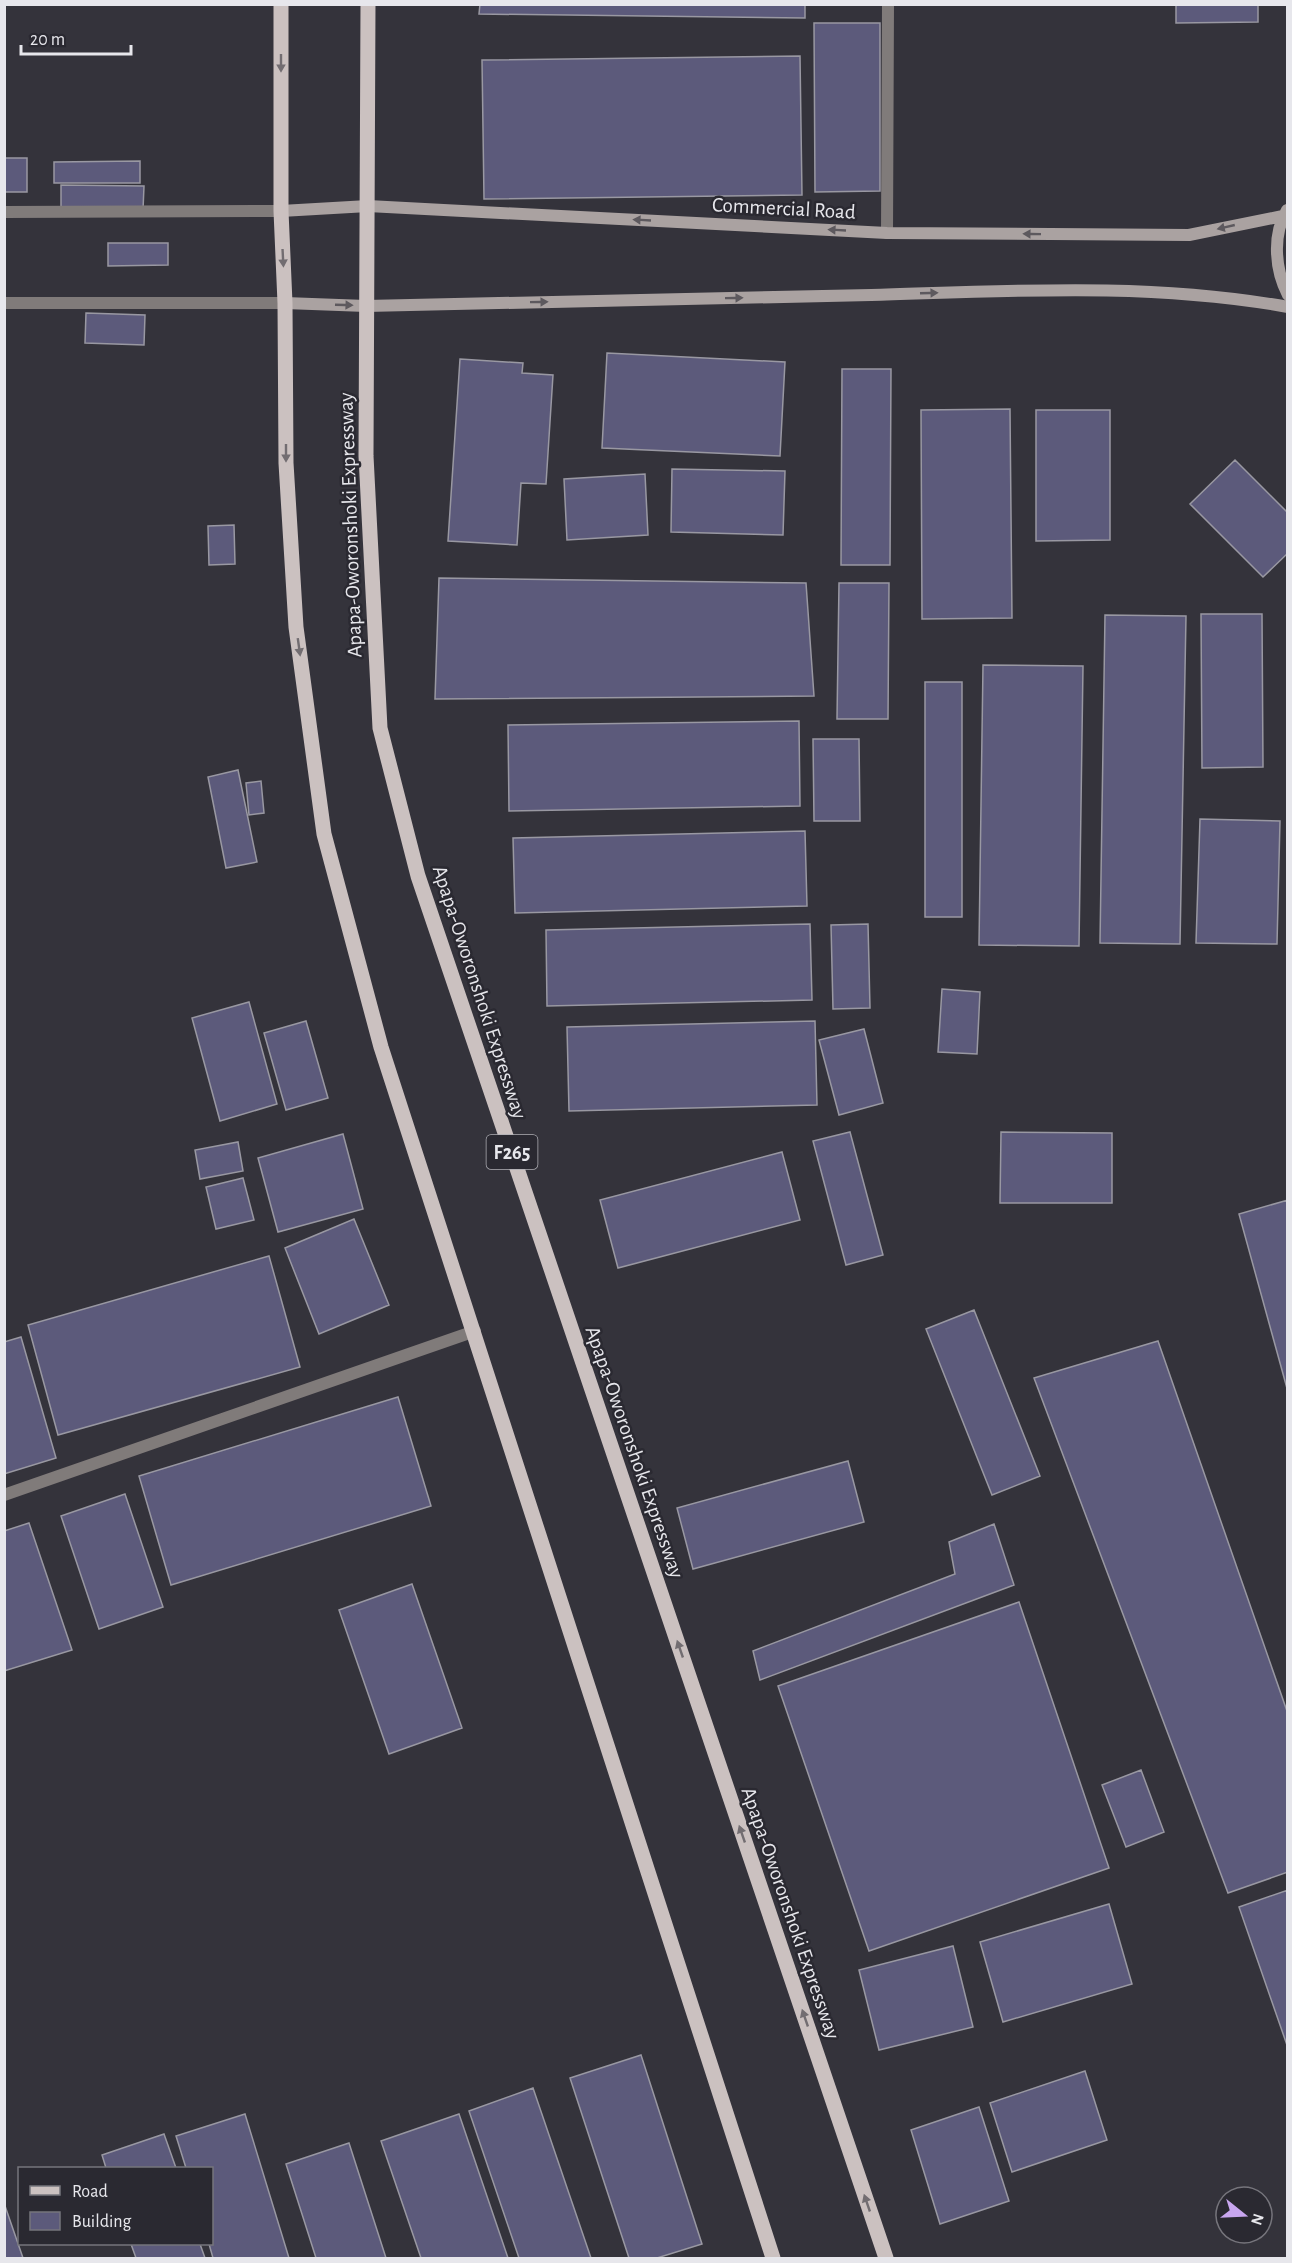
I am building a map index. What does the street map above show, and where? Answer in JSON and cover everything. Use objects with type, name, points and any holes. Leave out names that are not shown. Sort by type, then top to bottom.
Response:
[{"type":"main road","points":[[281,4],[281,211],[285,303],[286,463],[296,627],[324,834],[381,1047],[475,1331],[773,2259]]},
{"type":"main road","name":"Apapa-Oworonshoki Expressway","points":[[368,4],[366,456],[380,729],[418,876],[886,2259]]},
{"type":"main road","name":"Commercial Road","points":[[281,211],[368,206],[887,233],[1189,235],[1285,213]]},
{"type":"main road","points":[[1285,213],[1276,249],[1281,282],[1287,295]]},
{"type":"main road","points":[[285,303],[366,306],[1039,290],[1175,293],[1236,298],[1287,307]]},
{"type":"lane","points":[[887,233],[888,4]]},
{"type":"lane","points":[[4,212],[281,211]]},
{"type":"lane","points":[[4,303],[285,303]]},
{"type":"lane","points":[[4,1495],[475,1331]]},
{"type":"building","points":[[480,4],[805,4],[805,18],[479,14]]},
{"type":"building","points":[[1176,4],[1258,4],[1258,22],[1176,23]]},
{"type":"building","points":[[814,23],[880,23],[880,191],[815,192]]},
{"type":"building","points":[[800,56],[802,195],[484,199],[482,60]]},
{"type":"building","points":[[4,158],[27,158],[27,192],[4,192]]},
{"type":"building","points":[[140,161],[140,183],[54,183],[54,162]]},
{"type":"building","points":[[61,185],[144,186],[143,210],[61,208]]},
{"type":"building","points":[[108,243],[168,243],[168,265],[108,266]]},
{"type":"building","points":[[86,313],[145,315],[144,345],[85,343]]},
{"type":"building","points":[[607,353],[785,362],[780,456],[602,448]]},
{"type":"building","points":[[460,359],[523,363],[522,373],[553,375],[546,484],[521,483],[517,545],[448,541]]},
{"type":"building","points":[[842,369],[891,369],[890,565],[841,565]]},
{"type":"building","points":[[1010,409],[1012,618],[922,619],[921,410]]},
{"type":"building","points":[[1036,410],[1110,410],[1110,540],[1036,541]]},
{"type":"building","points":[[1235,460],[1288,513],[1288,553],[1263,577],[1190,504]]},
{"type":"building","points":[[672,469],[785,471],[783,535],[671,532]]},
{"type":"building","points":[[645,474],[648,535],[567,540],[564,479]]},
{"type":"building","points":[[234,525],[235,564],[209,565],[208,526]]},
{"type":"building","points":[[439,578],[806,583],[814,696],[435,699]]},
{"type":"building","points":[[839,583],[889,583],[888,719],[837,719]]},
{"type":"building","points":[[1201,614],[1262,614],[1263,767],[1202,768]]},
{"type":"building","points":[[1105,615],[1186,616],[1180,944],[1100,943]]},
{"type":"building","points":[[983,665],[1083,666],[1079,946],[979,945]]},
{"type":"building","points":[[925,682],[962,682],[962,917],[925,917]]},
{"type":"building","points":[[799,721],[800,806],[509,811],[508,725]]},
{"type":"building","points":[[813,739],[859,739],[860,821],[814,821]]},
{"type":"building","points":[[238,770],[257,862],[226,868],[208,777]]},
{"type":"building","points":[[261,781],[264,813],[249,815],[246,783]]},
{"type":"building","points":[[1200,819],[1280,821],[1277,944],[1196,943]]},
{"type":"building","points":[[805,831],[807,906],[515,913],[513,838]]},
{"type":"building","points":[[810,924],[812,1000],[547,1006],[546,930]]},
{"type":"building","points":[[868,924],[870,1008],[833,1009],[831,925]]},
{"type":"building","points":[[942,989],[980,992],[977,1054],[938,1052]]},
{"type":"building","points":[[249,1002],[277,1104],[220,1121],[192,1018]]},
{"type":"building","points":[[306,1021],[328,1098],[286,1110],[264,1033]]},
{"type":"building","points":[[815,1021],[817,1105],[569,1111],[567,1027]]},
{"type":"building","points":[[864,1029],[883,1103],[839,1115],[819,1040]]},
{"type":"building","points":[[850,1132],[883,1255],[846,1265],[813,1141]]},
{"type":"building","points":[[1001,1132],[1112,1133],[1112,1203],[1000,1203]]},
{"type":"building","points":[[343,1134],[363,1209],[278,1232],[258,1158]]},
{"type":"building","points":[[238,1142],[243,1171],[200,1179],[195,1150]]},
{"type":"building","points":[[782,1152],[800,1220],[618,1268],[600,1200]]},
{"type":"building","points":[[243,1178],[254,1220],[216,1229],[206,1187]]},
{"type":"building","points":[[1288,1200],[1288,1392],[1239,1214]]},
{"type":"building","points":[[354,1219],[389,1305],[319,1334],[285,1248]]},
{"type":"building","points":[[269,1256],[300,1367],[58,1435],[28,1325]]},
{"type":"building","points":[[974,1310],[1040,1476],[992,1495],[926,1329]]},
{"type":"building","points":[[21,1337],[56,1458],[4,1474],[4,1342]]},
{"type":"building","points":[[1158,1341],[1288,1714],[1288,1872],[1228,1893],[1034,1378]]},
{"type":"building","points":[[398,1397],[431,1506],[171,1585],[139,1476]]},
{"type":"building","points":[[848,1461],[864,1522],[693,1569],[677,1508]]},
{"type":"building","points":[[125,1494],[163,1607],[99,1629],[61,1516]]},
{"type":"building","points":[[29,1523],[72,1650],[4,1671],[4,1531]]},
{"type":"building","points":[[994,1524],[1014,1585],[760,1680],[753,1651],[955,1574],[949,1542]]},
{"type":"building","points":[[412,1584],[462,1728],[389,1754],[339,1610]]},
{"type":"building","points":[[1019,1602],[1109,1868],[869,1951],[778,1686]]},
{"type":"building","points":[[1141,1770],[1164,1832],[1126,1847],[1102,1785]]},
{"type":"building","points":[[1288,1890],[1288,2048],[1239,1907]]},
{"type":"building","points":[[1109,1904],[1132,1984],[1003,2022],[980,1942]]},
{"type":"building","points":[[953,1946],[973,2027],[879,2050],[859,1970]]},
{"type":"building","points":[[641,2055],[702,2244],[657,2258],[629,2258],[570,2078]]},
{"type":"building","points":[[1085,2071],[1107,2140],[1012,2172],[990,2103]]},
{"type":"building","points":[[533,2088],[591,2258],[519,2258],[469,2111]]},
{"type":"building","points":[[979,2107],[1009,2201],[940,2224],[911,2130]]},
{"type":"building","points":[[245,2114],[289,2258],[213,2258],[209,2245],[213,2245],[213,2167],[186,2167],[176,2136]]},
{"type":"building","points":[[459,2114],[508,2258],[421,2258],[381,2141]]},
{"type":"building","points":[[164,2134],[176,2167],[106,2167],[102,2155]]},
{"type":"building","points":[[349,2143],[386,2258],[316,2258],[286,2164]]},
{"type":"building","points":[[4,2203],[23,2258],[4,2258]]},
{"type":"building","points":[[131,2245],[200,2245],[205,2258],[136,2258]]}]
